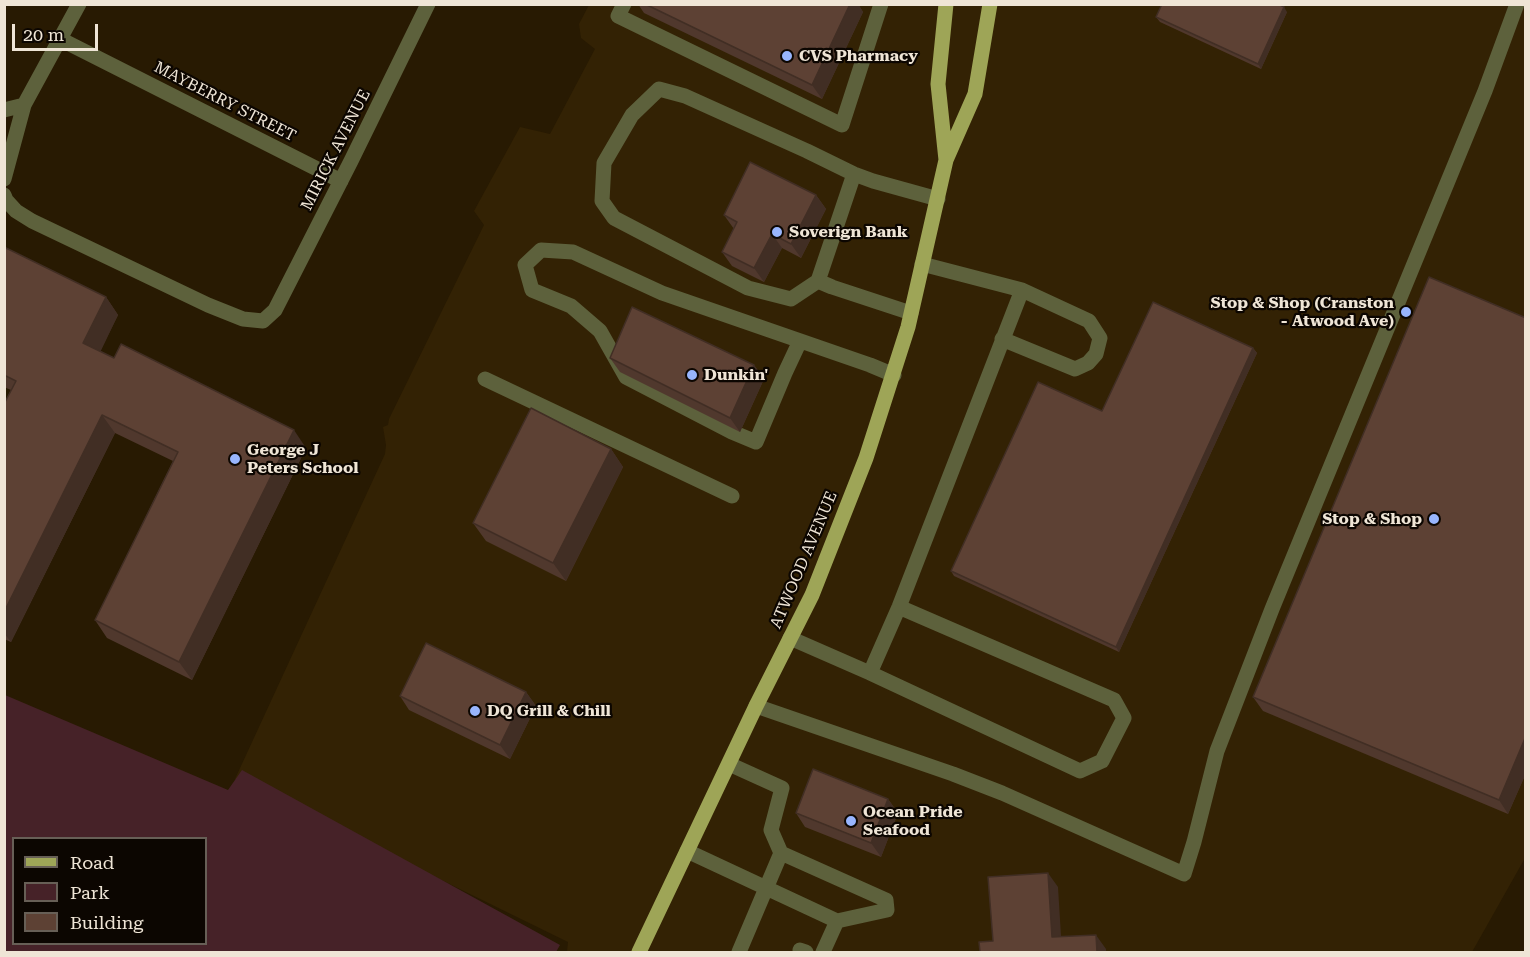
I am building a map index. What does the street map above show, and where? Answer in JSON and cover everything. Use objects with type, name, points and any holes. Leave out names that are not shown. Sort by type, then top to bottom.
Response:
[{"type":"main road","name":"ATWOOD AVENUE","points":[[946,4],[938,84],[946,160]]},
{"type":"main road","name":"ATWOOD AVENUE","points":[[639,952],[756,706],[812,595],[866,458],[908,327],[946,160],[975,94],[990,4]]},
{"type":"street","points":[[4,179],[24,105],[79,4]]},
{"type":"street","name":"MIRICK AVENUE","points":[[4,195],[16,211],[32,221],[208,305],[243,319],[263,321],[275,310],[428,4]]},
{"type":"street","points":[[624,4],[618,16],[842,125],[881,4]]},
{"type":"street","points":[[756,706],[954,774],[1184,874],[1217,750],[1272,609],[1485,91],[1517,4]]},
{"type":"street","name":"MAYBERRY STREET","points":[[60,39],[341,182]]},
{"type":"street","points":[[854,174],[818,281],[791,299],[748,288],[614,218],[602,201],[604,163],[632,115],[659,89],[685,96],[854,174],[938,199]]},
{"type":"street","points":[[4,110],[24,105]]},
{"type":"street","points":[[800,341],[756,442],[626,377],[600,331],[571,306],[532,290],[525,266],[542,250],[573,252],[662,293],[870,365],[894,375]]},
{"type":"street","points":[[922,264],[1022,290],[1089,321],[1100,338],[1096,354],[1088,363],[1074,369],[1002,339]]},
{"type":"street","points":[[818,281],[911,313]]},
{"type":"street","points":[[870,673],[899,608],[1022,290]]},
{"type":"street","points":[[485,379],[732,496]]},
{"type":"street","points":[[790,638],[1080,771],[1102,761],[1124,718],[1114,700],[899,608]]},
{"type":"street","points":[[687,852],[837,921],[887,910],[886,900],[781,853],[771,830],[782,788],[729,764]]},
{"type":"street","points":[[739,952],[757,930],[766,889],[781,853]]},
{"type":"street","points":[[823,952],[837,921]]},
{"type":"shaded area","points":[[589,5],[1525,5],[1525,858],[1472,952],[567,952],[568,942],[235,779],[385,454],[383,427],[388,425],[484,225],[474,211],[520,127],[550,134],[595,49],[581,38],[579,24]]},
{"type":"green space","points":[[5,695],[228,790],[242,770],[560,945],[556,952],[5,952]]},
{"type":"building","name":"CVS Pharmacy","points":[[645,4],[850,4],[812,85]]},
{"type":"building","points":[[1162,4],[1278,4],[1284,7],[1258,64],[1156,17]]},
{"type":"building","name":"Soverign Bank","points":[[750,162],[816,195],[791,244],[772,234],[754,268],[722,252],[737,222],[724,215]]},
{"type":"building","name":"George J Peters School","points":[[4,247],[106,297],[83,343],[114,358],[121,344],[294,430],[179,662],[95,620],[178,452],[102,415],[4,612],[4,404],[16,381],[4,375]]},
{"type":"building","name":"Stop & Shop","points":[[1429,277],[1526,318],[1526,736],[1499,800],[1253,697]]},
{"type":"building","points":[[1153,302],[1253,348],[1116,647],[951,571],[1038,382],[1102,411]]},
{"type":"building","name":"Dunkin'","points":[[632,307],[754,365],[730,418],[610,358]]},
{"type":"building","points":[[531,408],[611,449],[553,563],[473,523]]},
{"type":"building","points":[[426,643],[526,692],[500,745],[400,696]]},
{"type":"building","points":[[813,769],[888,799],[871,843],[796,813]]},
{"type":"building","points":[[1048,873],[1052,937],[1096,935],[1097,952],[980,952],[979,942],[993,941],[988,877]]},
{"type":"place","name":"CVS Pharmacy","points":[[787,56]]},
{"type":"place","name":"Soverign Bank","points":[[777,232]]},
{"type":"place","name":"Stop & Shop (Cranston - Atwood Ave)","points":[[1406,312]]},
{"type":"place","name":"Dunkin'","points":[[692,375]]},
{"type":"place","name":"George J Peters School","points":[[235,459]]},
{"type":"place","name":"Stop & Shop","points":[[1434,519]]},
{"type":"place","name":"DQ Grill & Chill","points":[[475,711]]},
{"type":"place","name":"Ocean Pride Seafood","points":[[851,821]]}]
